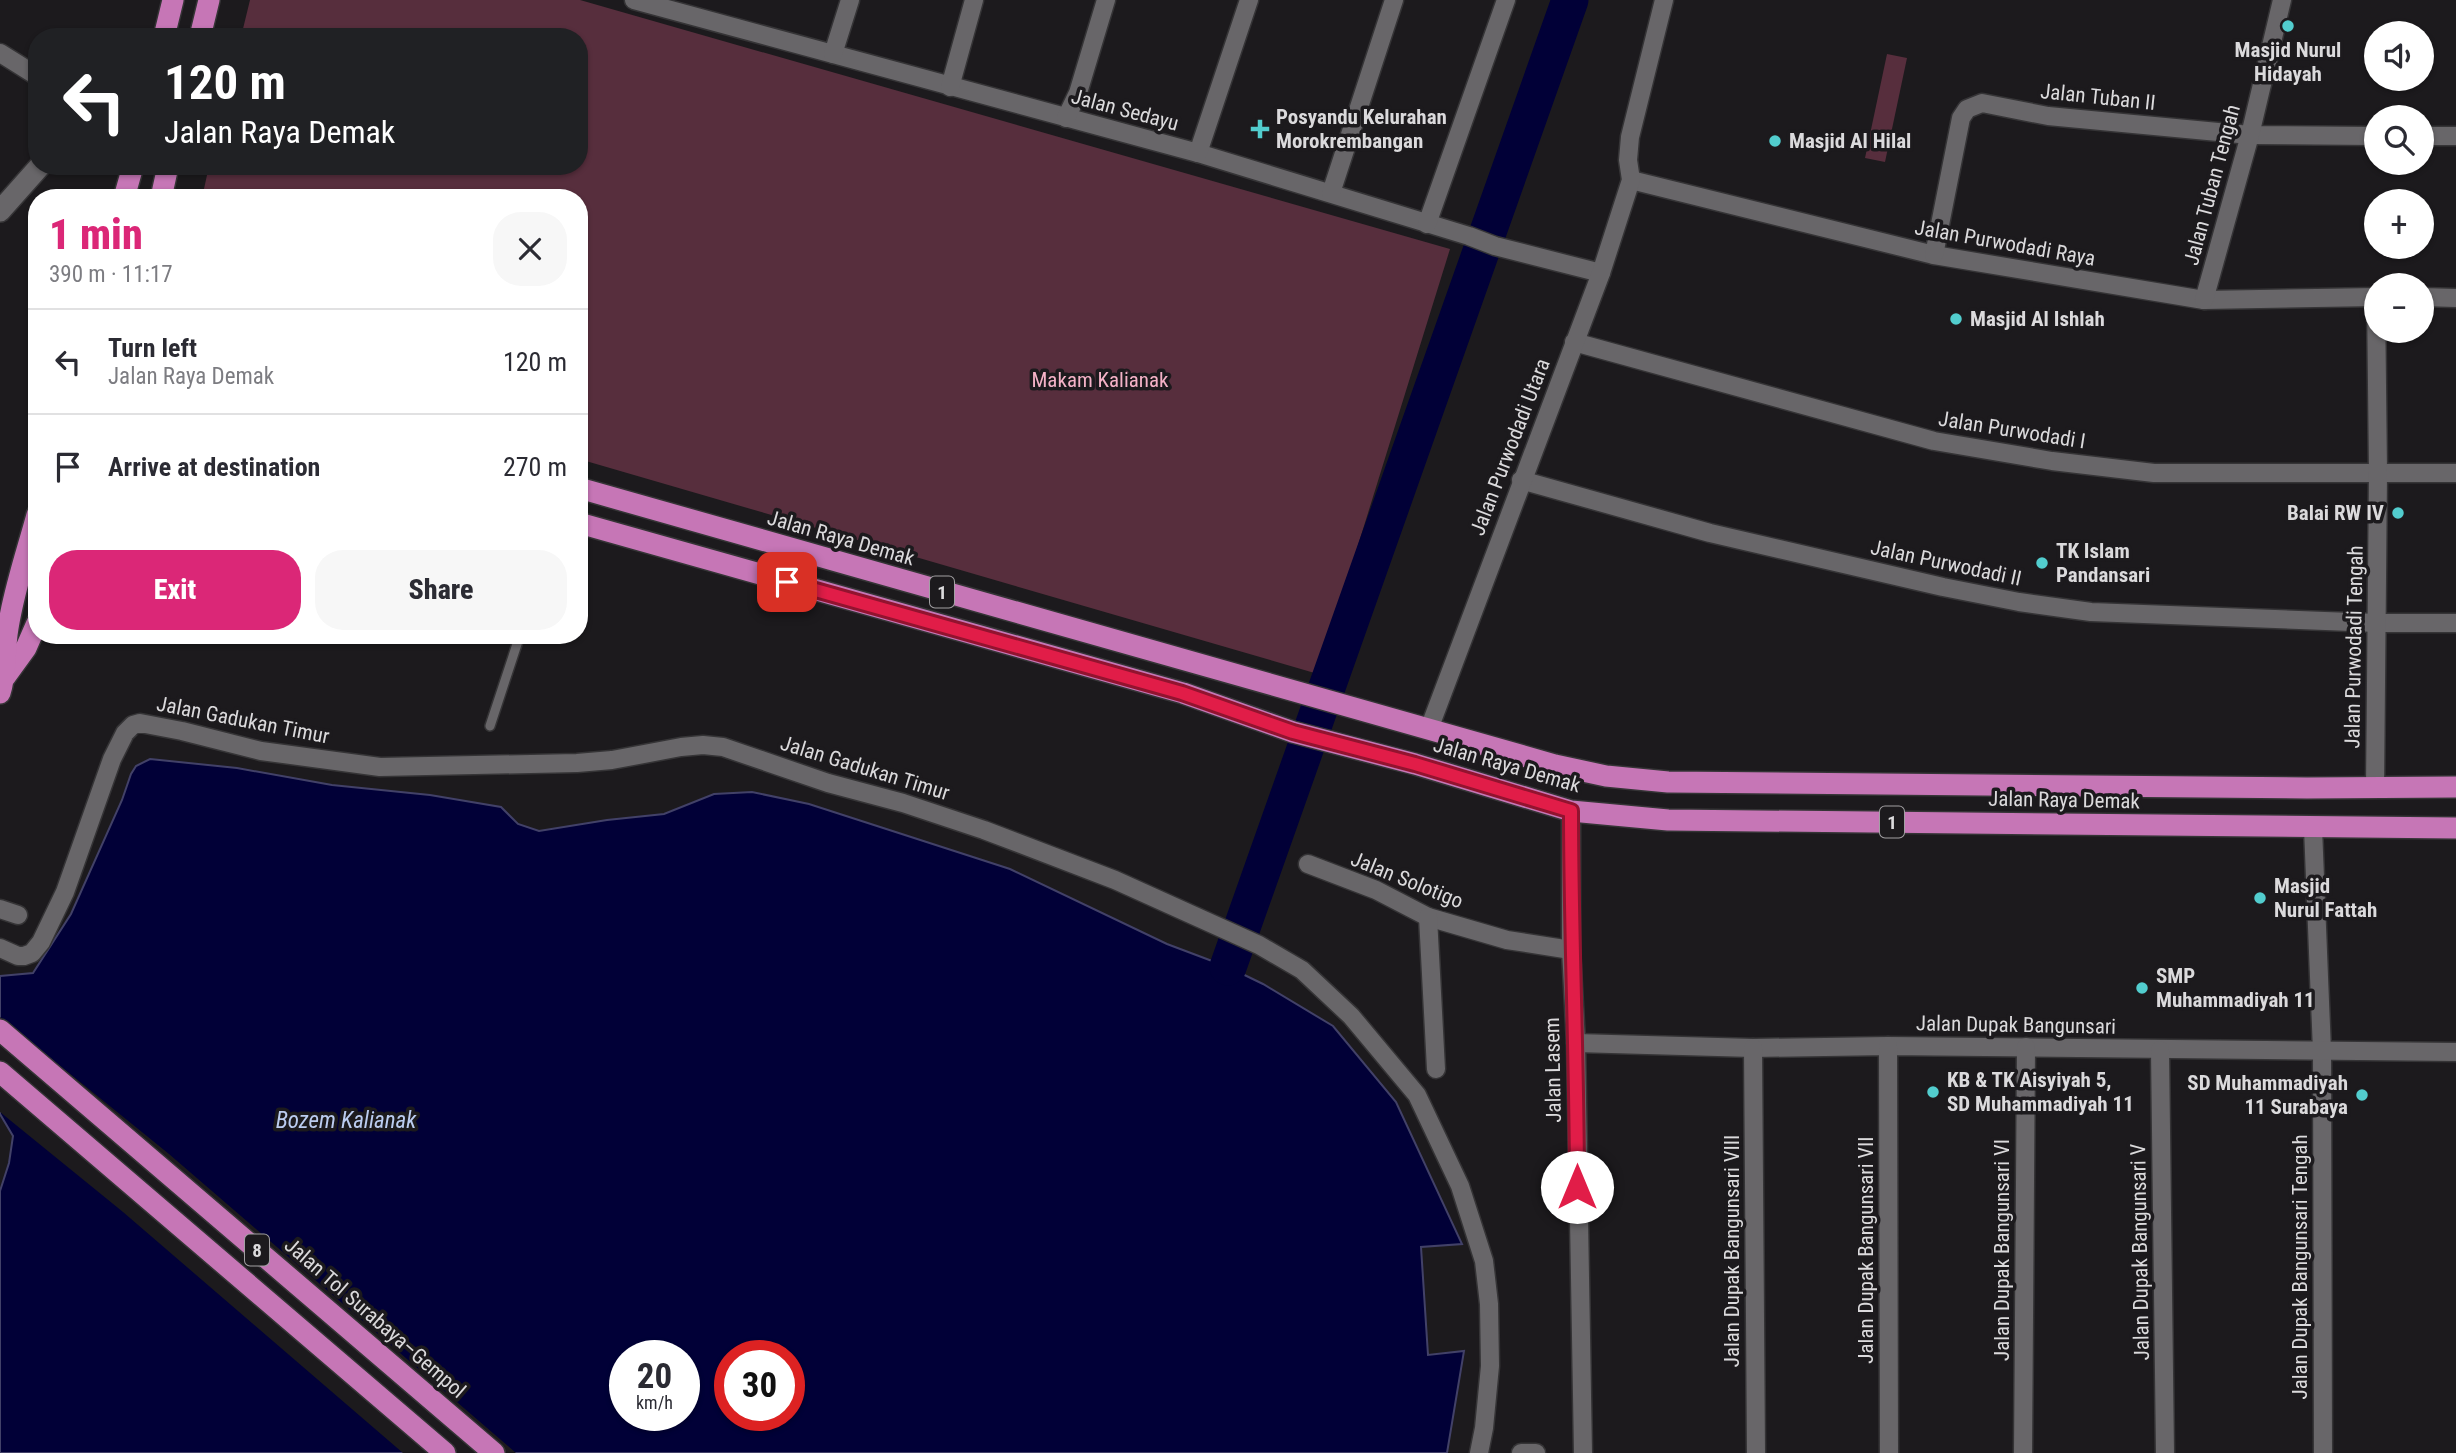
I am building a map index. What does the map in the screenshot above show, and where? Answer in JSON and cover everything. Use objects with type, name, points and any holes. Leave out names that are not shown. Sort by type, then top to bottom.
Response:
[{"type":"highway","points":[[166,28],[173,0]]},
{"type":"highway","points":[[202,28],[209,0]]},
{"type":"highway","name":"Jalan Raya Demak","points":[[588,491],[1555,765],[1606,776],[1668,782],[2456,788]]},
{"type":"highway","name":"Jalan Raya Demak","points":[[588,526],[1163,688],[1293,732],[1415,764],[1571,811],[1668,820],[2456,828]]},
{"type":"highway","points":[[2,685],[8,626],[28,549]]},
{"type":"highway","points":[[2,685],[28,643]]},
{"type":"highway","points":[[1135,680],[1142,675],[1146,667],[1144,649]]},
{"type":"highway","points":[[1163,688],[1161,670],[1172,656]]},
{"type":"highway","name":"Jalan Tol Surabaya–Gempol","points":[[0,1030],[494,1453]]},
{"type":"highway","name":"8","points":[[0,1072],[445,1453]]},
{"type":"street","name":"Jalan Sedayu","points":[[634,0],[1198,153],[1495,246],[1601,273]]},
{"type":"street","points":[[834,54],[850,0]]},
{"type":"street","points":[[950,87],[974,0]]},
{"type":"street","points":[[1066,118],[1078,93],[1106,0]]},
{"type":"street","points":[[1198,153],[1249,0]]},
{"type":"street","points":[[1331,193],[1394,0]]},
{"type":"street","points":[[1427,224],[1506,0]]},
{"type":"street","points":[[1631,180],[1628,160],[1630,137],[1664,0]]},
{"type":"street","name":"Jalan Tuban Tengah","points":[[2204,300],[2250,135],[2282,0]]},
{"type":"street","points":[[0,53],[28,70]]},
{"type":"street","name":"Jalan Tuban II","points":[[1934,255],[1961,118],[1967,109],[1982,103],[2048,116],[2250,135],[2364,136]]},
{"type":"street","points":[[2434,136],[2456,136]]},
{"type":"street","points":[[0,211],[32,175]]},
{"type":"street","name":"Jalan Purwodadi Raya","points":[[1631,180],[1934,255],[2204,300],[2364,297]]},
{"type":"street","name":"Jalan Purwodadi Utara","points":[[1429,729],[1601,273],[1631,180]]},
{"type":"street","points":[[2434,298],[2456,298]]},
{"type":"street","name":"Jalan Purwodadi I","points":[[1574,341],[1947,443],[2052,461],[2154,473],[2456,473]]},
{"type":"street","name":"Jalan Purwodadi Tengah","points":[[2375,788],[2377,343]]},
{"type":"street","name":"Jalan Purwodadi II","points":[[1521,480],[1710,533],[2020,602],[2091,612],[2377,623],[2456,623]]},
{"type":"street","name":"Jalan Gadukan Timur","points":[[0,948],[24,956],[32,953],[41,942],[65,892],[112,760],[125,733],[133,725],[140,723],[261,751],[380,767],[577,763],[612,760],[681,747],[723,747],[828,783],[903,803],[984,830],[1115,880],[1259,945],[1302,970],[1351,1016],[1417,1096],[1460,1186],[1484,1261],[1489,1304],[1490,1366],[1479,1453]]},
{"type":"street","name":"Jalan Lasem","points":[[1571,811],[1571,950],[1576,1043],[1583,1453]]},
{"type":"street","name":"Jalan Dupak Bangunsari Tengah","points":[[2313,828],[2322,1051],[2323,1453]]},
{"type":"street","name":"Jalan Solotigo","points":[[1308,864],[1376,890],[1428,917],[1507,940],[1571,950]]},
{"type":"street","points":[[0,909],[18,915]]},
{"type":"street","points":[[1428,917],[1436,1069]]},
{"type":"street","name":"Jalan Dupak Bangunsari","points":[[1576,1043],[1753,1048],[1888,1046],[2456,1052]]},
{"type":"street","name":"Jalan Dupak Bangunsari VII","points":[[1888,1046],[1889,1453]]},
{"type":"street","name":"Jalan Dupak Bangunsari VI","points":[[2023,1453],[2026,1047]]},
{"type":"street","name":"Jalan Dupak Bangunsari VIII","points":[[1753,1048],[1756,1453]]},
{"type":"street","name":"Jalan Dupak Bangunsari V","points":[[2160,1050],[2165,1453]]},
{"type":"street","points":[[1521,1453],[1536,1453]]},
{"type":"lane","points":[[490,726],[517,644]]},
{"type":"green space","name":"Makam Kalianak","points":[[250,0],[580,0],[1450,249],[1318,674],[588,462],[588,189],[204,189],[207,175],[588,175],[588,28],[243,28]]},
{"type":"green space","points":[[1887,54],[1907,58],[1885,162],[1865,158]]},
{"type":"water","name":"Bozem Kalianak","points":[[150,759],[237,768],[332,785],[430,795],[501,807],[518,824],[539,831],[664,814],[714,794],[752,792],[809,804],[1010,869],[1167,944],[1228,967],[1263,984],[1333,1026],[1396,1102],[1462,1244],[1421,1247],[1428,1355],[1464,1351],[1447,1453],[0,1453],[0,1191],[9,1163],[13,1136],[0,1114],[0,976],[33,973],[71,914],[136,766]]},
{"type":"pier","points":[[0,1017],[169,1154],[516,1453],[403,1453],[123,1212],[0,1112]]},
{"type":"waterway","points":[[1228,967],[1570,0]]},
{"type":"place","name":"Masjid Nurul Hidayah","points":[[2288,26]]},
{"type":"place","name":"Posyandu Kelurahan Morokrembangan","points":[[1260,129]]},
{"type":"place","name":"Masjid Al Hilal","points":[[1775,141]]},
{"type":"place","name":"Masjid Al Ishlah","points":[[1956,319]]},
{"type":"place","name":"Balai RW IV","points":[[2398,513]]},
{"type":"place","name":"TK Islam Pandansari","points":[[2042,563]]},
{"type":"place","name":"Masjid Nurul Fattah","points":[[2260,898]]},
{"type":"place","name":"SMP Muhammadiyah 11","points":[[2142,988]]},
{"type":"place","name":"KB & TK Aisyiyah 5, SD Muhammadiyah 11","points":[[1933,1092]]},
{"type":"place","name":"SD Muhammadiyah 11 Surabaya","points":[[2362,1095]]},
{"type":"route","points":[[787,582],[1182,693],[1293,732],[1415,764],[1571,811],[1571,950],[1576,1043],[1577,1187]]}]
